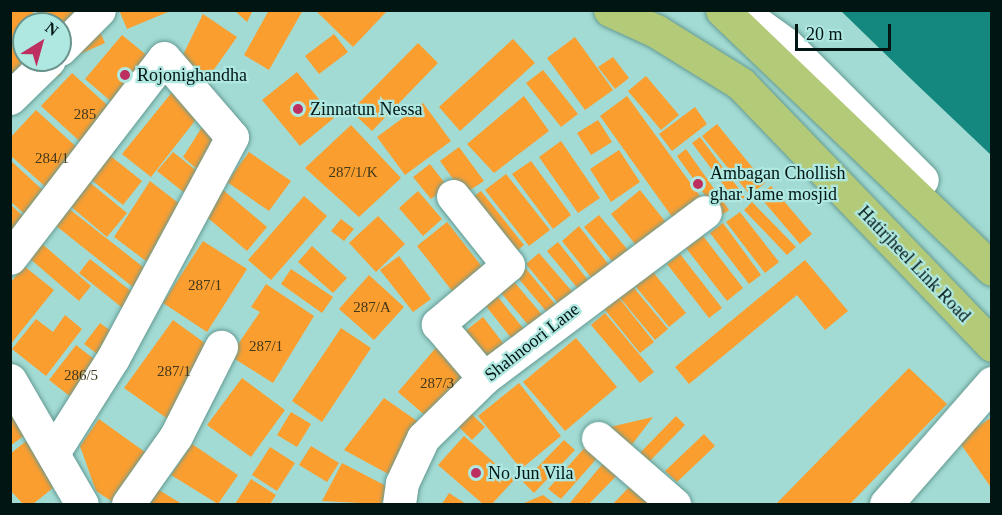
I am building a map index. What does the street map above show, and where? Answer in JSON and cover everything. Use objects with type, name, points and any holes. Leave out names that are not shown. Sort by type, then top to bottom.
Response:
[{"type":"main road","name":"Hatirjheel Link Road","points":[[610,10],[656,31],[741,84],[992,345]]},
{"type":"main road","points":[[722,10],[992,269]]},
{"type":"street","points":[[72,37],[99,10]]},
{"type":"street","points":[[739,10],[786,44],[992,249]]},
{"type":"street","points":[[10,258],[164,58],[232,137],[113,358],[53,453]]},
{"type":"street","points":[[10,98],[37,72]]},
{"type":"street","points":[[453,196],[508,266],[438,324],[484,378]]},
{"type":"street","name":"Shahnoori Lane","points":[[399,504],[402,483],[423,438],[484,378],[705,212]]},
{"type":"street","points":[[128,504],[176,436],[221,347]]},
{"type":"street","points":[[10,380],[82,504]]},
{"type":"street","points":[[886,504],[992,383]]},
{"type":"street","points":[[598,438],[674,504]]},
{"type":"water","points":[[841,11],[991,11],[991,155],[911,79]]},
{"type":"building","points":[[10,10],[32,10],[33,12],[12,12],[12,72],[60,72],[61,75],[21,92],[10,68]]},
{"type":"building","points":[[36,10],[90,10],[105,43],[72,58],[72,12],[37,12]]},
{"type":"building","points":[[119,10],[167,10],[168,12],[127,29]]},
{"type":"building","points":[[234,10],[253,10],[247,22]]},
{"type":"building","points":[[269,10],[303,10],[269,70],[244,55]]},
{"type":"building","points":[[315,10],[388,10],[353,47]]},
{"type":"building","points":[[203,14],[237,37],[203,85],[178,65]]},
{"type":"building","points":[[334,34],[348,52],[319,74],[305,56]]},
{"type":"building","name":"Rojonighandha","points":[[122,35],[166,71],[128,116],[85,79]]},
{"type":"building","points":[[575,37],[613,90],[585,110],[547,58]]},
{"type":"building","points":[[513,39],[535,63],[460,131],[439,107]]},
{"type":"building","points":[[418,43],[438,63],[372,131],[351,111]]},
{"type":"building","points":[[613,57],[629,78],[615,89],[598,67]]},
{"type":"building","points":[[543,70],[578,114],[561,127],[526,83]]},
{"type":"building","name":"Zinnatun Nessa","points":[[297,72],[334,118],[300,146],[262,100]]},
{"type":"building","points":[[72,73],[128,124],[97,157],[41,106]]},
{"type":"building","points":[[646,76],[679,115],[661,130],[628,91]]},
{"type":"building","points":[[173,91],[201,113],[151,177],[122,154]]},
{"type":"building","points":[[524,96],[549,131],[494,173],[467,144]]},
{"type":"building","points":[[627,96],[713,214],[685,235],[600,116]]},
{"type":"building","points":[[423,103],[451,141],[405,175],[377,137]]},
{"type":"building","points":[[695,107],[707,124],[672,151],[659,134]]},
{"type":"building","points":[[36,110],[94,163],[59,199],[10,155],[10,138]]},
{"type":"building","points":[[598,120],[612,142],[591,155],[577,133]]},
{"type":"building","points":[[204,124],[240,148],[212,182],[183,157]]},
{"type":"building","points":[[717,124],[765,183],[750,195],[702,136]]},
{"type":"building","points":[[351,125],[401,178],[359,217],[305,168]]},
{"type":"building","points":[[700,137],[745,197],[737,203],[692,143]]},
{"type":"building","points":[[561,141],[600,198],[578,213],[539,157]]},
{"type":"building","points":[[459,147],[484,181],[464,194],[440,161]]},
{"type":"building","points":[[686,149],[729,210],[720,216],[677,156]]},
{"type":"building","points":[[619,150],[640,182],[611,202],[590,169]]},
{"type":"building","points":[[173,152],[207,179],[191,198],[157,171]]},
{"type":"building","points":[[249,152],[291,181],[269,211],[227,182]]},
{"type":"building","points":[[108,154],[142,181],[123,205],[89,178]]},
{"type":"building","points":[[10,160],[60,206],[40,228],[10,201]]},
{"type":"building","points":[[531,161],[571,215],[553,229],[512,174]]},
{"type":"building","points":[[430,164],[447,186],[431,199],[413,177]]},
{"type":"building","points":[[506,174],[550,230],[529,246],[485,190]]},
{"type":"building","points":[[88,181],[127,213],[107,237],[69,205]]},
{"type":"building","points":[[150,181],[195,216],[158,270],[114,237]]},
{"type":"building","points":[[771,186],[812,234],[800,244],[759,196]]},
{"type":"building","points":[[223,190],[267,227],[247,251],[202,213]]},
{"type":"building","points":[[640,190],[676,235],[647,259],[611,214]]},
{"type":"building","points":[[418,191],[442,219],[423,236],[399,208]]},
{"type":"building","points":[[481,191],[524,245],[513,254],[470,199]]},
{"type":"building","points":[[304,196],[327,216],[271,280],[248,260]]},
{"type":"building","points":[[752,202],[796,247],[787,255],[744,210]]},
{"type":"building","points":[[10,204],[38,230],[10,245]]},
{"type":"building","points":[[68,208],[157,278],[143,295],[55,225]]},
{"type":"building","points":[[740,212],[779,262],[765,273],[726,222]]},
{"type":"building","points":[[599,215],[636,260],[621,272],[584,227]]},
{"type":"building","points":[[378,216],[405,244],[376,272],[349,243]]},
{"type":"building","points":[[341,219],[354,229],[344,241],[331,231]]},
{"type":"building","points":[[447,222],[490,277],[460,301],[417,246]]},
{"type":"building","points":[[723,223],[761,275],[749,284],[710,233]]},
{"type":"building","points":[[579,226],[615,273],[598,286],[562,241]]},
{"type":"building","points":[[703,236],[743,288],[727,301],[686,248]]},
{"type":"building","points":[[203,241],[247,269],[207,332],[163,303]]},
{"type":"building","points":[[558,242],[595,289],[584,296],[547,251]]},
{"type":"building","points":[[41,243],[91,286],[79,301],[28,257]]},
{"type":"building","points":[[312,246],[347,278],[333,293],[298,262]]},
{"type":"building","points":[[539,253],[576,296],[562,308],[526,264]]},
{"type":"building","points":[[680,254],[722,308],[709,318],[667,264]]},
{"type":"building","points":[[399,256],[431,299],[413,312],[380,270]]},
{"type":"building","points":[[90,259],[141,299],[130,314],[79,273]]},
{"type":"building","points":[[805,260],[848,311],[825,330],[797,295],[689,384],[675,367]]},
{"type":"building","points":[[522,264],[559,309],[551,317],[513,272]]},
{"type":"building","points":[[24,266],[54,290],[10,345],[10,283]]},
{"type":"building","points":[[649,267],[686,313],[669,327],[632,282]]},
{"type":"building","points":[[291,269],[333,297],[322,313],[281,284]]},
{"type":"building","points":[[369,275],[404,307],[374,340],[339,309]]},
{"type":"building","points":[[510,277],[549,323],[536,334],[497,288]]},
{"type":"building","points":[[629,282],[668,329],[655,340],[616,293]]},
{"type":"building","points":[[266,284],[314,316],[273,383],[230,356],[260,312],[251,307]]},
{"type":"building","points":[[490,287],[531,338],[519,348],[478,296]]},
{"type":"building","points":[[615,293],[654,342],[640,353],[601,305]]},
{"type":"building","points":[[605,313],[654,372],[640,383],[591,325]]},
{"type":"building","points":[[65,315],[82,329],[46,376],[12,349],[36,319],[53,332]]},
{"type":"building","points":[[483,317],[513,356],[488,376],[458,337]]},
{"type":"building","points":[[173,320],[224,357],[175,424],[124,388]]},
{"type":"building","points":[[100,323],[127,343],[111,364],[84,344]]},
{"type":"building","points":[[341,328],[371,348],[322,422],[292,401]]},
{"type":"building","points":[[576,338],[617,387],[565,431],[523,382]]},
{"type":"building","points":[[439,344],[477,376],[435,424],[398,392]]},
{"type":"building","points":[[76,345],[112,373],[85,408],[49,380]]},
{"type":"building","points":[[909,368],[947,404],[850,504],[776,504]]},
{"type":"building","points":[[242,378],[285,410],[251,457],[207,425]]},
{"type":"building","points":[[519,383],[561,436],[521,469],[478,416]]},
{"type":"building","points":[[384,398],[430,430],[405,483],[344,450]]},
{"type":"building","points":[[10,399],[28,433],[10,446]]},
{"type":"building","points":[[462,405],[485,427],[472,440],[449,417]]},
{"type":"building","points":[[291,412],[311,424],[297,447],[277,435]]},
{"type":"building","points":[[676,416],[685,425],[644,467],[635,458]]},
{"type":"building","points":[[653,417],[624,455],[610,427]]},
{"type":"building","points":[[992,417],[992,489],[958,440]]},
{"type":"building","points":[[99,419],[156,460],[116,504],[96,491],[80,446]]},
{"type":"building","points":[[704,434],[715,446],[677,482],[665,471]]},
{"type":"building","name":"No Jun Vila","points":[[464,436],[514,480],[492,504],[483,504],[438,465]]},
{"type":"building","points":[[30,438],[53,488],[33,504],[23,504],[10,490],[10,454]]},
{"type":"building","points":[[564,440],[575,450],[534,493],[523,482]]},
{"type":"building","points":[[192,444],[238,475],[218,504],[171,475]]},
{"type":"building","points":[[587,445],[599,456],[561,499],[548,489]]},
{"type":"building","points":[[311,446],[339,463],[327,482],[299,465]]},
{"type":"building","points":[[270,447],[295,463],[277,491],[252,475]]},
{"type":"building","points":[[610,455],[624,468],[589,504],[569,504]]},
{"type":"building","points":[[342,463],[390,488],[381,504],[322,501]]},
{"type":"building","points":[[251,479],[276,495],[270,504],[235,504]]},
{"type":"building","points":[[631,485],[652,504],[613,504]]},
{"type":"building","points":[[159,490],[182,504],[150,504]]},
{"type":"building","points":[[449,493],[466,504],[442,504]]},
{"type":"building","points":[[543,495],[555,504],[522,504]]},
{"type":"place","name":"Rojonighandha","points":[[125,75]]},
{"type":"place","name":"Zinnatun Nessa","points":[[298,109]]},
{"type":"place","name":"Ambagan Chollish ghar Jame mosjid","points":[[698,184]]},
{"type":"place","name":"No Jun Vila","points":[[476,473]]}]
